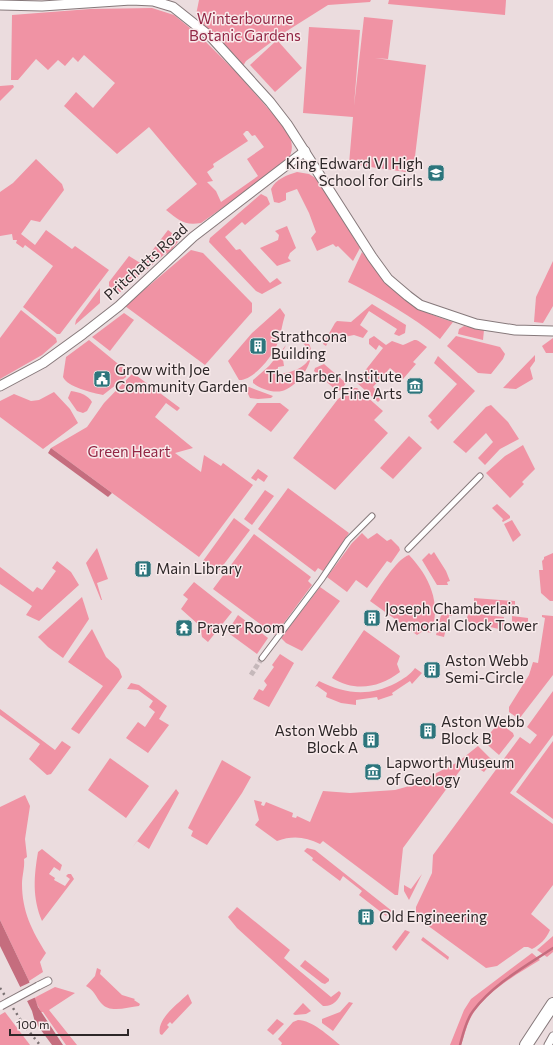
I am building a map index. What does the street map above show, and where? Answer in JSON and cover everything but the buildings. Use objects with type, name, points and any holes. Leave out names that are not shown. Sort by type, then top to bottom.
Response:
[{"type":"highway","points":[[526,1045],[553,1004]]},
{"type":"street","points":[[0,5],[42,6],[130,0],[153,1],[173,7],[212,38],[270,102],[305,152],[372,257],[388,279],[420,305],[476,324],[515,330],[553,331]]},
{"type":"street","name":"Pritchatts Road","points":[[0,386],[43,362],[83,334],[119,306],[193,237],[305,152]]},
{"type":"street","points":[[408,549],[480,476]]},
{"type":"street","points":[[262,658],[354,533],[372,516]]},
{"type":"street","points":[[1,1006],[48,981]]},
{"type":"street","points":[[548,1045],[553,1036]]},
{"type":"green space","name":"Winterbourne Botanic Gardens","points":[[199,0],[371,0],[370,2],[328,5],[282,34],[246,61],[243,66],[201,23],[196,15]]},
{"type":"green space","points":[[389,0],[506,0],[505,15],[388,4]]},
{"type":"green space","points":[[152,8],[174,15],[201,37],[236,72],[287,130],[291,139],[292,150],[287,162],[201,223],[186,223],[171,214],[166,210],[197,184],[149,127],[117,154],[64,106],[76,92],[93,108],[115,83],[84,55],[78,62],[73,57],[65,66],[58,60],[48,70],[36,59],[18,80],[11,80],[12,15],[90,9]],"holes":[[[248,131],[252,136],[255,135],[264,147],[247,159],[258,176],[221,202],[216,191],[207,182],[213,181],[207,172],[214,167],[213,164],[248,141],[243,134]]]},
{"type":"green space","points":[[364,17],[393,20],[388,59],[375,58],[426,65],[413,173],[349,164],[353,117],[303,113],[309,27],[360,30],[354,106]]},
{"type":"green space","points":[[277,40],[302,68],[275,92],[250,65]]},
{"type":"green space","points":[[13,85],[14,87],[0,101],[0,86]]},
{"type":"green space","points":[[36,159],[62,184],[64,190],[40,222],[31,220],[21,234],[35,245],[46,230],[72,249],[75,246],[109,270],[60,334],[57,334],[23,307],[53,266],[25,245],[23,248],[16,243],[17,240],[13,240],[12,234],[0,236],[0,192],[13,183]]},
{"type":"green space","points":[[297,172],[309,174],[317,179],[360,248],[353,261],[338,246],[336,247],[333,244],[317,251],[311,238],[316,232],[309,213],[297,189],[286,193],[286,200],[279,203],[274,202],[271,189],[273,186],[282,178]]},
{"type":"green space","points":[[261,194],[267,197],[270,204],[245,225],[242,222],[225,237],[236,250],[240,249],[270,283],[277,278],[282,283],[262,294],[256,291],[209,242],[210,238]]},
{"type":"green space","points":[[287,226],[296,248],[290,253],[288,258],[291,261],[277,266],[260,248],[278,240],[279,235],[275,231]]},
{"type":"green space","points":[[168,230],[180,239],[168,255],[166,253],[118,294],[109,286],[109,282],[129,256],[142,264]]},
{"type":"green space","points":[[191,250],[203,253],[252,303],[252,312],[205,365],[125,306]]},
{"type":"green space","points":[[362,252],[382,277],[401,296],[423,310],[453,322],[440,339],[418,322],[396,308],[348,282]]},
{"type":"green space","points":[[553,261],[553,306],[543,323],[534,322],[536,297]]},
{"type":"green space","points":[[100,288],[100,303],[75,325],[76,320]]},
{"type":"green space","points":[[372,304],[406,325],[405,333],[399,336],[394,334],[397,329],[369,311],[360,325],[368,331],[363,338],[354,335],[329,340],[326,346],[323,344],[337,321],[351,322]]},
{"type":"green space","points":[[280,308],[285,315],[276,347],[268,360],[256,372],[245,379],[239,380],[228,361],[252,333]]},
{"type":"green space","points":[[21,310],[56,338],[57,342],[42,355],[0,379],[0,338]]},
{"type":"green space","points":[[124,313],[134,320],[110,351],[92,337]]},
{"type":"green space","points":[[464,326],[484,330],[483,340],[458,334],[459,329]]},
{"type":"green space","points":[[374,336],[386,345],[392,341],[403,345],[417,340],[427,347],[413,362],[416,364],[403,379],[390,368],[373,387],[383,397],[378,402],[356,382],[383,348],[379,345],[376,350],[369,344],[369,339]]},
{"type":"green space","points":[[456,336],[500,347],[505,354],[503,359],[491,374],[478,373],[447,346]]},
{"type":"green space","points":[[553,338],[553,353],[546,353],[542,346]]},
{"type":"green space","points":[[89,340],[128,372],[126,377],[103,395],[75,387],[65,381],[63,377],[66,357]]},
{"type":"green space","points":[[303,343],[309,344],[311,357],[305,372],[294,384],[282,391],[271,391],[263,389],[253,383],[253,380],[269,366],[286,345],[282,353],[284,366],[278,367],[278,374],[298,369],[304,365],[308,361],[309,356],[308,350]]},
{"type":"green space","points":[[535,355],[535,361],[530,368],[533,379],[516,389],[503,388]]},
{"type":"green space","points":[[438,356],[475,391],[438,430],[430,422],[432,420],[428,416],[457,384],[434,363]]},
{"type":"green space","points":[[324,364],[346,383],[341,390],[337,391],[314,371],[315,368]]},
{"type":"green space","name":"Green Heart","points":[[133,373],[180,408],[177,411],[166,403],[155,417],[193,448],[175,453],[201,472],[204,455],[221,466],[223,463],[253,485],[199,557],[51,448],[87,427],[104,403]]},
{"type":"green space","points":[[248,387],[273,396],[271,398],[250,398],[247,392]]},
{"type":"green space","points":[[353,388],[357,388],[383,411],[374,420],[388,433],[335,490],[293,458],[338,399]]},
{"type":"green space","points":[[71,391],[83,394],[92,402],[87,411],[83,413],[77,411],[68,398]]},
{"type":"green space","points":[[54,392],[70,409],[78,423],[43,449],[0,417],[0,401],[14,394],[31,401],[39,400]]},
{"type":"green space","points":[[257,403],[280,403],[289,410],[271,432],[248,415]]},
{"type":"green space","points":[[491,405],[508,422],[519,439],[500,449],[485,465],[478,458],[493,442],[486,433],[466,453],[453,442],[486,407]]},
{"type":"green space","points":[[409,436],[422,448],[393,479],[380,468]]},
{"type":"green space","points":[[523,445],[535,469],[522,482],[524,484],[510,498],[486,473],[505,456]]},
{"type":"green space","points":[[258,469],[268,476],[264,482],[258,478],[256,481],[251,478]]},
{"type":"green space","points":[[288,488],[349,533],[323,571],[318,568],[315,572],[258,529]]},
{"type":"green space","points":[[265,490],[274,496],[252,525],[244,519]]},
{"type":"green space","points":[[497,504],[510,516],[510,518],[503,522],[502,521],[503,519],[492,508]]},
{"type":"green space","points":[[234,518],[250,530],[218,572],[203,561]]},
{"type":"green space","points":[[512,520],[521,535],[513,542],[504,524]]},
{"type":"green space","points":[[362,533],[368,539],[377,533],[387,541],[391,539],[400,550],[391,563],[387,561],[367,588],[356,580],[347,592],[327,577],[352,543]]},
{"type":"green space","points":[[254,534],[311,577],[308,581],[312,585],[275,635],[213,589]]},
{"type":"green space","points":[[97,548],[108,579],[97,583],[102,600],[86,563]]},
{"type":"green space","points":[[434,552],[446,571],[450,581],[447,582],[448,585],[437,585],[422,560],[429,553],[431,555]]},
{"type":"green space","points":[[553,553],[553,601],[550,601],[541,593],[539,570],[543,570],[542,561],[544,557]]},
{"type":"green space","points":[[409,555],[428,581],[432,591],[435,611],[431,633],[423,631],[417,635],[370,601],[393,568]]},
{"type":"green space","points":[[57,561],[71,572],[79,585],[39,621],[26,615],[32,606],[0,584],[0,567],[33,592],[37,587],[42,590],[56,571],[52,568]]},
{"type":"green space","points":[[194,582],[232,612],[208,642],[202,637],[200,626],[181,609],[188,599],[183,595]]},
{"type":"green space","points":[[320,587],[340,601],[302,651],[286,643],[281,638]]},
{"type":"green space","points":[[82,597],[89,619],[63,658],[48,647],[38,637]]},
{"type":"green space","points":[[474,598],[515,601],[515,607],[474,608]]},
{"type":"green space","points":[[452,612],[452,616],[449,616],[444,637],[436,635],[441,615]]},
{"type":"green space","points":[[468,613],[504,617],[503,630],[469,622],[467,619]]},
{"type":"green space","points":[[238,615],[268,638],[257,654],[227,632]]},
{"type":"green space","points":[[542,615],[553,616],[553,675],[519,719],[509,712],[509,707],[529,675],[533,662],[538,663],[545,618],[542,617]]},
{"type":"green space","points":[[512,616],[528,618],[528,626],[512,622]]},
{"type":"green space","points":[[92,629],[106,657],[119,669],[122,677],[79,734],[71,729],[103,686],[68,662]]},
{"type":"green space","points":[[364,630],[400,656],[397,664],[400,672],[384,682],[367,686],[349,685],[332,678],[333,676]]},
{"type":"green space","points":[[280,654],[294,663],[269,707],[253,699],[259,689],[263,691],[267,685],[264,681],[274,667],[272,665]]},
{"type":"green space","points":[[415,668],[422,673],[412,684],[410,681],[392,693],[393,695],[378,700],[377,697],[356,700],[356,705],[341,703],[326,697],[327,693],[317,686],[315,687],[319,681],[338,689],[367,692],[386,687],[399,681],[409,675]]},
{"type":"green space","points":[[131,683],[139,685],[167,706],[159,719],[169,725],[148,753],[126,738],[138,722],[145,727],[155,712],[149,707],[153,701],[138,690],[127,689]]},
{"type":"green space","points":[[553,691],[553,735],[510,793],[553,824],[553,885],[531,914],[550,930],[545,939],[532,949],[524,947],[497,966],[486,968],[416,917],[416,907],[432,873],[433,855],[520,737],[530,744],[537,735],[527,727]]},
{"type":"green space","points":[[0,709],[55,750],[62,741],[71,747],[51,774],[47,775],[29,759],[40,744],[0,715]]},
{"type":"green space","points":[[498,724],[501,724],[513,733],[514,736],[499,755],[483,741]]},
{"type":"green space","points":[[553,741],[553,819],[516,792]]},
{"type":"green space","points":[[478,746],[493,761],[484,772],[467,761],[403,848],[398,895],[395,895],[323,841],[320,844],[304,838],[294,837],[277,841],[255,825],[259,820],[254,800],[262,802],[261,805],[264,806],[266,802],[293,813],[292,817],[296,818],[297,816],[310,822],[323,791],[350,793],[395,790],[413,785],[458,762]]},
{"type":"green space","points":[[110,758],[149,786],[126,818],[88,790]]},
{"type":"green space","points":[[222,760],[251,777],[207,845],[191,836],[193,831],[188,828]]},
{"type":"green space","points":[[176,789],[179,793],[149,849],[137,841]]},
{"type":"green space","points":[[25,795],[30,806],[25,839],[27,857],[24,859],[22,894],[29,920],[36,937],[46,953],[40,962],[43,972],[29,981],[0,920],[0,807]]},
{"type":"green space","points":[[307,848],[315,850],[397,915],[396,921],[387,914],[386,916],[359,895],[362,891],[343,876],[340,881],[312,860],[313,858],[304,851]]},
{"type":"green space","points":[[42,849],[62,865],[60,871],[54,867],[49,874],[55,878],[54,880],[65,886],[70,879],[66,876],[68,874],[71,874],[74,879],[42,921],[35,895],[35,886],[38,852]]},
{"type":"green space","points":[[422,874],[409,900],[404,891],[404,885],[411,889]]},
{"type":"green space","points":[[237,907],[290,950],[284,958],[331,997],[339,991],[341,993],[339,998],[332,1004],[323,1006],[237,928],[228,917]]},
{"type":"green space","points":[[405,930],[410,932],[396,951],[392,947]]},
{"type":"green space","points":[[553,936],[553,952],[547,957],[537,950]]},
{"type":"green space","points":[[423,937],[449,957],[448,960],[421,940]]},
{"type":"green space","points":[[532,953],[540,960],[511,978],[491,993],[470,1019],[461,1045],[450,1045],[464,1010],[471,999]]},
{"type":"green space","points":[[305,960],[329,979],[329,981],[325,984],[322,983],[300,966]]},
{"type":"green space","points":[[97,968],[101,970],[100,974],[122,995],[135,999],[134,1000],[140,1004],[139,1006],[114,1009],[101,1003],[93,992],[86,986],[95,976]]},
{"type":"green space","points":[[55,987],[75,993],[49,1010],[77,1045],[66,1045],[43,1012],[41,1012],[34,998]]},
{"type":"green space","points":[[188,994],[192,1003],[172,1024],[170,1022],[167,1025],[169,1027],[162,1035],[160,1034],[161,1023],[165,1017]]},
{"type":"green space","points":[[349,1002],[353,1003],[333,1031],[322,1023],[322,1019],[340,1012]]},
{"type":"green space","points":[[303,1003],[311,1011],[306,1014],[293,1014]]},
{"type":"green space","points":[[5,1012],[30,1045],[0,1045],[0,1015]]},
{"type":"green space","points":[[277,1019],[284,1024],[273,1035],[267,1030]]},
{"type":"green space","points":[[298,1020],[315,1026],[340,1045],[281,1045],[282,1043],[278,1039],[293,1022]]},
{"type":"shaded area","points":[[51,448],[112,493],[108,497],[48,453]]},
{"type":"shaded area","points":[[0,920],[29,981],[38,1007],[63,1045],[52,1045],[35,1022],[32,1011],[0,946]]},
{"type":"pier","points":[[31,982],[36,997],[25,1002],[18,988]]},
{"type":"waterway","points":[[460,1045],[468,1019],[481,1001],[510,976],[553,948]]},
{"type":"tunnel","points":[[251,675],[262,658]]},
{"type":"railway","points":[[0,988],[24,1025],[40,1045]]},
{"type":"place","name":"King Edward VI High School for Girls","points":[[436,173]]},
{"type":"place","name":"Strathcona Building","points":[[258,346]]},
{"type":"place","name":"Grow with Joe Community Garden","points":[[102,379]]},
{"type":"place","name":"The Barber Institute of Fine Arts","points":[[415,386]]},
{"type":"place","name":"Main Library","points":[[143,569]]},
{"type":"place","name":"Joseph Chamberlain Memorial Clock Tower","points":[[372,618]]},
{"type":"place","name":"Prayer Room","points":[[184,628]]},
{"type":"place","name":"Aston Webb Semi-Circle","points":[[432,670]]},
{"type":"place","name":"Aston Webb Block B","points":[[428,731]]},
{"type":"place","name":"Aston Webb Block A","points":[[371,740]]},
{"type":"place","name":"Lapworth Museum of Geology","points":[[373,772]]},
{"type":"place","name":"Old Engineering","points":[[366,917]]}]
